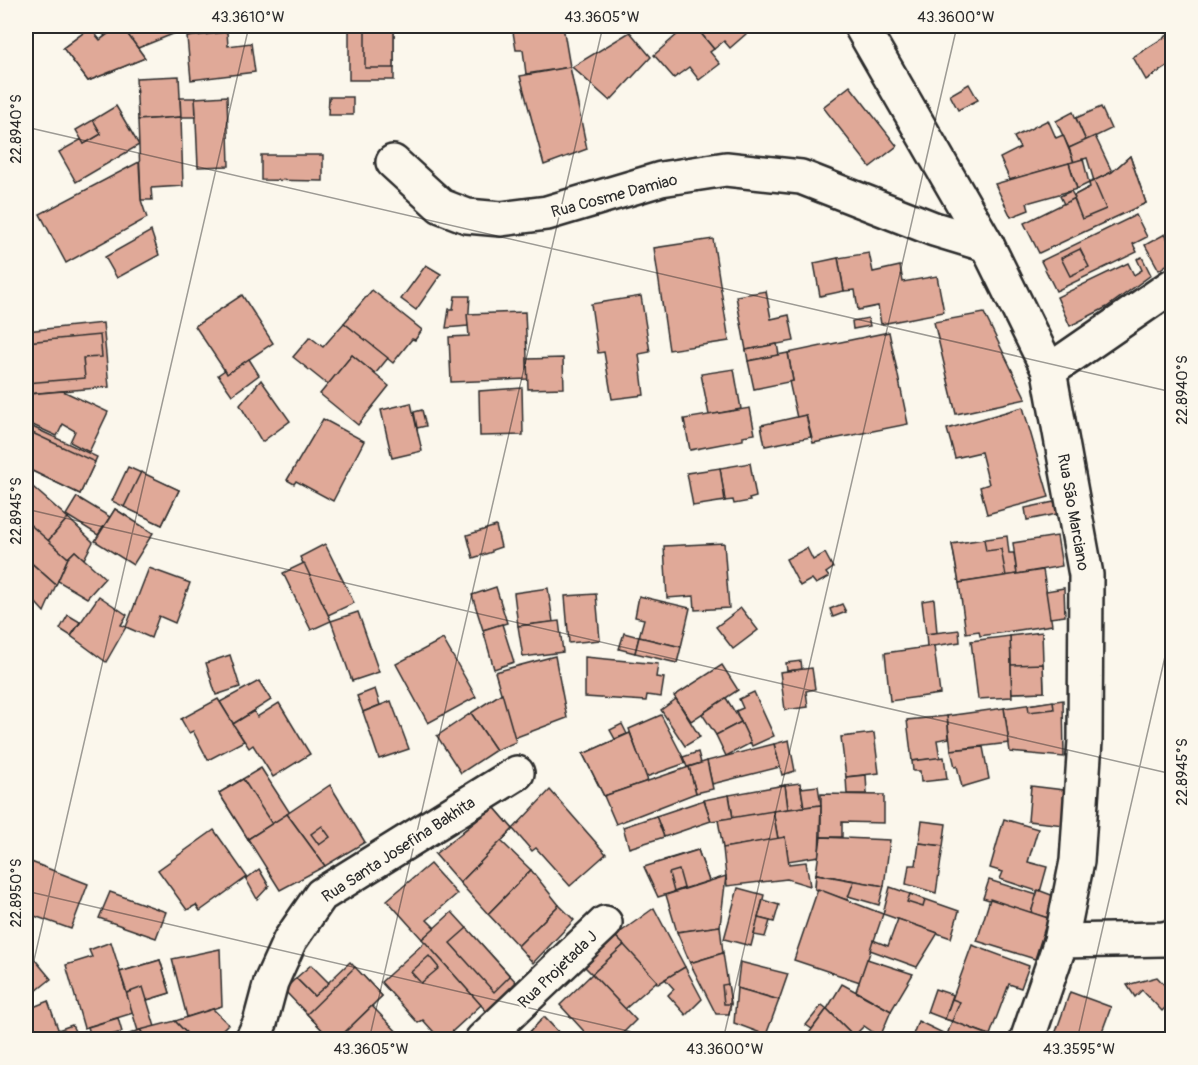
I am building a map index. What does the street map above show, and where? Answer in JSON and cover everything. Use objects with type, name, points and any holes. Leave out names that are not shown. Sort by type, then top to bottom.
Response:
[{"type":"street","name":"Rua São Marciano","points":[[861,26],[987,245],[1049,371],[1086,575],[1085,741],[1077,861],[1061,941],[1027,1040]]},
{"type":"street","name":"Rua Cosme Damiao","points":[[393,162],[441,206],[467,216],[501,219],[547,213],[661,179],[726,169],[801,177],[934,229],[987,245]]},
{"type":"street","points":[[1049,371],[1173,286]]},
{"type":"street","name":"Rua Santa Josefina Bakhita","points":[[252,1040],[260,1023],[271,982],[290,940],[321,895],[517,772]]},
{"type":"street","name":"Rua Projetada J","points":[[482,1040],[605,923]]},
{"type":"street","points":[[1061,941],[1173,937]]},
{"type":"building","points":[[96,26],[121,26],[145,58],[88,81],[63,48],[90,28],[100,40],[105,36]]},
{"type":"building","points":[[122,26],[145,58],[88,81],[63,48],[90,28],[100,40]]},
{"type":"building","points":[[135,26],[193,26],[138,48],[126,32]]},
{"type":"building","points":[[349,26],[394,26],[394,80],[349,80]]},
{"type":"building","points":[[365,26],[394,26],[394,68],[365,68]]},
{"type":"building","points":[[512,26],[563,26],[570,67],[526,74],[523,50],[516,50]]},
{"type":"building","points":[[687,26],[695,26],[714,49],[710,52],[720,64],[699,80],[689,67],[674,78],[654,55]]},
{"type":"building","points":[[695,26],[754,27],[730,48],[724,41],[714,49]]},
{"type":"building","points":[[227,32],[228,46],[251,43],[255,72],[191,80],[187,37]]},
{"type":"building","points":[[630,32],[651,57],[610,101],[572,67]]},
{"type":"building","points":[[1168,35],[1172,39],[1172,63],[1146,80],[1133,57]]},
{"type":"building","points":[[570,67],[587,149],[544,165],[520,76]]},
{"type":"building","points":[[179,76],[181,117],[138,120],[136,78]]},
{"type":"building","points":[[969,84],[978,100],[958,110],[950,95]]},
{"type":"building","points":[[850,86],[897,146],[870,167],[823,107]]},
{"type":"building","points":[[227,96],[229,166],[198,167],[195,98]]},
{"type":"building","points":[[329,97],[353,97],[353,115],[328,115]]},
{"type":"building","points":[[180,98],[195,98],[196,117],[181,117]]},
{"type":"building","points":[[116,106],[139,145],[76,182],[59,152],[82,139],[84,144],[101,134],[93,120]]},
{"type":"building","points":[[1101,107],[1111,129],[1086,141],[1076,118]]},
{"type":"building","points":[[1073,112],[1086,141],[1069,148],[1056,121]]},
{"type":"building","points":[[181,117],[183,186],[151,188],[152,200],[141,200],[138,120]]},
{"type":"building","points":[[93,120],[101,134],[84,144],[76,130]]},
{"type":"building","points":[[1048,120],[1056,138],[1063,135],[1074,162],[1010,180],[1000,158],[1020,148],[1014,137]]},
{"type":"building","points":[[1095,136],[1112,172],[1094,181],[1087,158],[1074,162],[1069,148]]},
{"type":"building","points":[[261,155],[323,155],[323,181],[261,180]]},
{"type":"building","points":[[1130,156],[1146,203],[1127,211],[1120,196],[1103,203],[1094,181],[1112,172]]},
{"type":"building","points":[[1130,156],[1146,203],[1039,253],[1024,223],[1075,198],[1073,196],[1090,187],[1089,183],[1112,172]]},
{"type":"building","points":[[1083,159],[1089,183],[1077,189],[1069,163]]},
{"type":"building","points":[[139,162],[141,200],[147,218],[66,263],[40,214]]},
{"type":"building","points":[[1069,163],[1077,189],[1027,203],[1029,210],[1011,217],[995,184]]},
{"type":"building","points":[[1094,181],[1106,209],[1082,219],[1073,196],[1090,187],[1089,183]]},
{"type":"building","points":[[1071,191],[1075,198],[1064,204],[1060,196]]},
{"type":"building","points":[[1136,215],[1147,237],[1133,244],[1137,252],[1056,291],[1041,261]]},
{"type":"building","points":[[151,231],[159,255],[117,278],[105,257]]},
{"type":"building","points":[[1165,234],[1172,248],[1172,261],[1159,270],[1145,245]]},
{"type":"building","points":[[713,239],[729,341],[669,350],[654,248]]},
{"type":"building","points":[[1080,249],[1089,267],[1070,276],[1061,258]]},
{"type":"building","points":[[869,253],[873,272],[900,266],[903,282],[937,276],[944,312],[881,324],[878,306],[858,310],[855,290],[844,291],[838,258]]},
{"type":"building","points":[[1142,257],[1151,275],[1107,307],[1070,326],[1057,297],[1128,263],[1134,275],[1142,270],[1137,259]]},
{"type":"building","points":[[838,258],[844,291],[820,296],[814,263]]},
{"type":"building","points":[[426,265],[441,274],[416,310],[401,299]]},
{"type":"building","points":[[372,290],[422,330],[393,363],[344,323]]},
{"type":"building","points":[[766,291],[771,319],[789,315],[794,341],[746,350],[736,296]]},
{"type":"building","points":[[242,295],[273,343],[227,374],[195,326]]},
{"type":"building","points":[[455,296],[470,296],[468,326],[446,328],[449,309],[453,309]]},
{"type":"building","points":[[641,296],[650,352],[639,354],[644,395],[612,399],[604,352],[598,353],[591,304]]},
{"type":"building","points":[[525,312],[528,379],[451,382],[449,337],[469,336],[467,314]]},
{"type":"building","points":[[984,313],[1026,399],[956,414],[934,322]]},
{"type":"building","points":[[868,318],[870,326],[853,329],[852,321]]},
{"type":"building","points":[[103,323],[109,387],[26,394],[26,331]]},
{"type":"building","points":[[344,323],[388,358],[375,374],[352,355],[328,385],[293,357],[310,337],[323,347]]},
{"type":"building","points":[[889,332],[908,424],[813,443],[806,415],[797,418],[789,381],[793,381],[788,353]]},
{"type":"building","points":[[100,335],[102,357],[83,358],[85,378],[26,383],[26,342]]},
{"type":"building","points":[[777,344],[779,355],[748,361],[746,350]]},
{"type":"building","points":[[788,353],[793,381],[754,389],[748,361]]},
{"type":"building","points":[[352,355],[389,386],[358,425],[320,394]]},
{"type":"building","points":[[563,358],[564,388],[528,389],[527,359]]},
{"type":"building","points":[[249,359],[259,375],[232,395],[218,375],[225,370],[227,374]]},
{"type":"building","points":[[734,369],[741,409],[709,415],[701,374]]},
{"type":"building","points":[[261,380],[290,421],[262,442],[240,405]]},
{"type":"building","points":[[522,388],[523,435],[480,436],[479,391]]},
{"type":"building","points":[[63,391],[108,412],[89,452],[70,442],[75,431],[63,424],[57,436],[26,422],[26,404],[29,394]]},
{"type":"building","points":[[411,403],[422,451],[392,458],[381,410]]},
{"type":"building","points":[[1023,407],[1049,497],[987,514],[980,487],[989,484],[981,452],[955,458],[947,429]]},
{"type":"building","points":[[750,408],[755,434],[743,436],[743,440],[690,450],[684,419]]},
{"type":"building","points":[[422,410],[426,426],[417,428],[414,412]]},
{"type":"building","points":[[806,415],[811,437],[765,446],[761,425]]},
{"type":"building","points":[[323,419],[364,441],[333,501],[296,481],[294,484],[287,480]]},
{"type":"building","points":[[26,424],[97,457],[80,494],[26,468]]},
{"type":"building","points":[[26,430],[95,462],[80,494],[26,468]]},
{"type":"building","points":[[750,463],[756,497],[749,499],[750,501],[734,504],[733,500],[725,501],[720,468]]},
{"type":"building","points":[[128,467],[179,490],[162,525],[112,501]]},
{"type":"building","points":[[720,468],[725,501],[693,506],[687,473]]},
{"type":"building","points":[[141,472],[179,490],[162,525],[124,507]]},
{"type":"building","points":[[26,481],[68,518],[48,541],[26,521]]},
{"type":"building","points":[[77,497],[110,517],[98,535],[66,515]]},
{"type":"building","points":[[1054,502],[1057,514],[1027,520],[1025,508]]},
{"type":"building","points":[[115,509],[132,520],[124,533],[107,522]]},
{"type":"building","points":[[115,509],[153,533],[133,565],[95,541]]},
{"type":"building","points":[[68,518],[93,542],[84,559],[75,551],[68,558],[48,541]]},
{"type":"building","points":[[26,521],[68,558],[56,585],[26,558]]},
{"type":"building","points":[[496,526],[501,547],[473,558],[467,535]]},
{"type":"building","points":[[1007,536],[1009,553],[1014,553],[1017,574],[959,583],[952,544]]},
{"type":"building","points":[[1057,536],[1062,566],[1017,574],[1013,543]]},
{"type":"building","points":[[984,539],[986,551],[1001,549],[1006,576],[959,583],[952,544]]},
{"type":"building","points":[[724,543],[729,608],[695,610],[694,596],[667,598],[664,546]]},
{"type":"building","points":[[325,544],[354,603],[328,615],[300,557]]},
{"type":"building","points":[[807,548],[813,560],[825,553],[833,568],[826,573],[829,577],[816,584],[812,579],[800,586],[786,559]]},
{"type":"building","points":[[75,551],[105,578],[87,598],[58,581],[68,558]]},
{"type":"building","points":[[29,561],[56,585],[44,612],[26,592],[26,566]]},
{"type":"building","points":[[304,563],[331,621],[311,630],[283,573]]},
{"type":"building","points":[[149,568],[190,583],[175,623],[159,616],[151,638],[126,627]]},
{"type":"building","points":[[1043,570],[1052,625],[980,636],[979,631],[966,633],[959,583]]},
{"type":"building","points":[[496,587],[507,623],[483,630],[472,595]]},
{"type":"building","points":[[548,588],[553,622],[518,626],[514,593]]},
{"type":"building","points":[[1064,588],[1065,616],[1050,618],[1046,591]]},
{"type":"building","points":[[596,594],[600,640],[569,643],[565,596]]},
{"type":"building","points":[[99,596],[127,615],[121,625],[126,627],[106,662],[71,636]]},
{"type":"building","points":[[639,596],[690,608],[681,647],[639,637],[644,619],[635,617]]},
{"type":"building","points":[[934,599],[937,633],[926,634],[922,601]]},
{"type":"building","points":[[842,604],[846,612],[833,617],[830,609]]},
{"type":"building","points":[[741,608],[758,630],[733,649],[716,627]]},
{"type":"building","points":[[358,612],[379,672],[352,681],[331,621]]},
{"type":"building","points":[[68,615],[80,622],[71,636],[60,629]]},
{"type":"building","points":[[559,621],[563,652],[523,657],[518,626]]},
{"type":"building","points":[[502,624],[514,662],[494,669],[483,630]]},
{"type":"building","points":[[959,630],[960,642],[927,647],[926,634]]},
{"type":"building","points":[[1042,632],[1044,692],[1012,693],[1010,636]]},
{"type":"building","points":[[624,633],[639,637],[635,653],[619,649]]},
{"type":"building","points":[[1010,636],[1012,697],[978,699],[971,641]]},
{"type":"building","points":[[639,637],[681,647],[677,663],[635,653]]},
{"type":"building","points":[[443,639],[476,697],[428,723],[396,664]]},
{"type":"building","points":[[934,646],[940,694],[890,701],[885,653]]},
{"type":"building","points":[[230,655],[240,687],[216,695],[206,663]]},
{"type":"building","points":[[555,656],[567,718],[514,738],[495,672]]},
{"type":"building","points":[[585,657],[658,664],[656,677],[664,678],[661,697],[647,695],[646,701],[585,697]]},
{"type":"building","points":[[801,661],[802,669],[787,671],[786,663]]},
{"type":"building","points":[[1043,664],[1044,692],[1012,693],[1011,665]]},
{"type":"building","points":[[722,665],[738,690],[691,721],[674,696]]},
{"type":"building","points":[[812,668],[815,689],[806,691],[808,707],[785,710],[780,672]]},
{"type":"building","points":[[259,681],[271,700],[233,724],[220,702]]},
{"type":"building","points":[[375,689],[380,705],[363,712],[357,696]]},
{"type":"building","points":[[754,692],[774,736],[752,746],[736,711],[743,708],[739,699]]},
{"type":"building","points":[[502,693],[516,742],[496,750],[471,713]]},
{"type":"building","points":[[726,698],[741,722],[716,735],[702,714]]},
{"type":"building","points":[[218,699],[244,741],[208,760],[193,731],[189,733],[181,719]]},
{"type":"building","points":[[676,699],[700,737],[685,746],[661,710]]},
{"type":"building","points":[[1063,700],[1064,757],[1010,752],[1004,708]]},
{"type":"building","points":[[391,701],[409,749],[379,759],[363,712]]},
{"type":"building","points":[[1053,701],[1054,709],[1029,712],[1028,705]]},
{"type":"building","points":[[279,703],[310,754],[273,777],[253,745],[249,748],[233,724],[254,711],[257,717]]},
{"type":"building","points":[[1004,708],[1009,743],[951,750],[947,716]]},
{"type":"building","points":[[471,713],[496,750],[461,773],[437,736]]},
{"type":"building","points":[[661,715],[686,763],[646,777],[629,729]]},
{"type":"building","points":[[947,716],[949,738],[937,740],[940,758],[912,761],[907,720]]},
{"type":"building","points":[[741,722],[751,743],[726,756],[716,735]]},
{"type":"building","points":[[622,724],[627,734],[615,739],[610,730]]},
{"type":"building","points":[[630,733],[639,759],[618,768],[628,787],[604,796],[583,754]]},
{"type":"building","points":[[630,733],[648,781],[604,796],[583,754]]},
{"type":"building","points":[[874,733],[879,773],[846,777],[841,737]]},
{"type":"building","points":[[789,740],[795,771],[782,775],[774,744]]},
{"type":"building","points":[[774,744],[780,767],[712,784],[707,761]]},
{"type":"building","points":[[983,747],[989,779],[962,787],[951,750]]},
{"type":"building","points":[[698,752],[701,763],[687,767],[683,757]]},
{"type":"building","points":[[944,757],[947,779],[921,782],[920,771],[913,771],[912,761]]},
{"type":"building","points":[[707,761],[713,789],[696,793],[689,767]]},
{"type":"building","points":[[689,767],[696,793],[616,824],[604,796]]},
{"type":"building","points":[[261,768],[290,813],[248,839],[219,793]]},
{"type":"building","points":[[866,775],[867,794],[847,794],[846,777]]},
{"type":"building","points":[[243,779],[272,824],[248,839],[219,793]]},
{"type":"building","points":[[800,783],[804,807],[788,809],[785,785]]},
{"type":"building","points":[[330,785],[365,842],[325,866],[287,814]]},
{"type":"building","points":[[785,785],[788,809],[733,818],[729,795]]},
{"type":"building","points":[[818,786],[821,805],[804,807],[801,788]]},
{"type":"building","points":[[1031,786],[1064,790],[1064,825],[1028,821]]},
{"type":"building","points":[[550,790],[606,854],[570,886],[536,848],[532,851],[513,829]]},
{"type":"building","points":[[821,794],[884,795],[884,823],[842,822],[842,837],[821,837]]},
{"type":"building","points":[[729,795],[733,818],[711,821],[704,800]]},
{"type":"building","points":[[704,800],[711,821],[664,837],[656,816]]},
{"type":"building","points":[[821,805],[819,856],[788,861],[785,837],[778,839],[773,811]]},
{"type":"building","points":[[494,807],[513,829],[472,871],[465,865],[480,850],[462,832]]},
{"type":"building","points":[[494,807],[513,829],[460,883],[435,854]]},
{"type":"building","points":[[773,811],[778,839],[723,848],[718,820]]},
{"type":"building","points":[[287,814],[325,866],[280,890],[248,839]]},
{"type":"building","points":[[656,816],[664,837],[629,848],[623,827]]},
{"type":"building","points":[[1004,819],[1038,829],[1028,862],[1047,867],[1040,892],[1000,879],[1003,872],[990,868]]},
{"type":"building","points":[[922,821],[946,824],[943,846],[919,843]]},
{"type":"building","points":[[322,826],[330,837],[319,845],[311,834]]},
{"type":"building","points":[[214,830],[247,877],[200,911],[196,905],[187,910],[158,870]]},
{"type":"building","points":[[785,837],[789,864],[806,862],[810,886],[787,879],[727,886],[723,848]]},
{"type":"building","points":[[821,837],[890,840],[884,886],[816,874]]},
{"type":"building","points":[[501,841],[531,870],[488,914],[460,883]]},
{"type":"building","points":[[919,843],[943,846],[936,893],[906,884],[909,865],[916,865]]},
{"type":"building","points":[[698,850],[709,881],[674,892],[664,860]]},
{"type":"building","points":[[698,850],[709,881],[658,897],[644,867]]},
{"type":"building","points":[[26,860],[88,884],[71,929],[26,913]]},
{"type":"building","points":[[430,864],[457,894],[427,920],[435,928],[422,939],[387,900]]},
{"type":"building","points":[[259,869],[269,886],[257,899],[246,879]]},
{"type":"building","points":[[531,870],[559,905],[518,946],[488,914]]},
{"type":"building","points":[[679,870],[684,888],[674,892],[669,873]]},
{"type":"building","points":[[816,874],[884,886],[879,905],[848,896],[847,900],[815,889]]},
{"type":"building","points":[[816,874],[854,881],[847,900],[815,889]]},
{"type":"building","points":[[726,876],[720,926],[677,932],[666,895]]},
{"type":"building","points":[[989,880],[1037,895],[1031,913],[983,898]]},
{"type":"building","points":[[890,887],[959,911],[951,938],[883,914]]},
{"type":"building","points":[[738,888],[764,895],[751,946],[724,939]]},
{"type":"building","points":[[818,889],[883,914],[860,982],[794,960]]},
{"type":"building","points":[[1038,890],[1054,896],[1048,918],[1031,913]]},
{"type":"building","points":[[110,892],[166,912],[156,938],[99,918]]},
{"type":"building","points":[[910,894],[925,900],[923,907],[907,902]]},
{"type":"building","points":[[990,899],[1048,918],[1035,959],[977,941]]},
{"type":"building","points":[[763,900],[779,905],[774,922],[758,918]]},
{"type":"building","points":[[559,905],[574,920],[533,963],[518,946]]},
{"type":"building","points":[[654,908],[685,967],[658,984],[615,936]]},
{"type":"building","points":[[452,912],[516,982],[487,1012],[422,939]]},
{"type":"building","points":[[758,918],[770,921],[765,937],[754,935]]},
{"type":"building","points":[[898,919],[938,933],[917,967],[870,950],[873,940],[888,946]]},
{"type":"building","points":[[720,926],[723,953],[690,963],[677,932]]},
{"type":"building","points":[[467,928],[510,976],[494,992],[450,943]]},
{"type":"building","points":[[615,936],[624,945],[592,974],[585,967]]},
{"type":"building","points":[[111,942],[133,1013],[84,1028],[66,965],[92,957],[89,950]]},
{"type":"building","points":[[425,942],[481,1005],[443,1040],[423,1020],[418,1023],[381,982]]},
{"type":"building","points":[[624,945],[657,981],[625,1009],[592,974]]},
{"type":"building","points":[[972,945],[1029,966],[1021,988],[1009,984],[990,1035],[945,1019]]},
{"type":"building","points":[[220,949],[222,1006],[187,1017],[172,959]]},
{"type":"building","points":[[27,950],[51,979],[36,991],[33,988],[26,994]]},
{"type":"building","points":[[723,953],[731,1004],[729,1014],[716,1014],[690,963]]},
{"type":"building","points":[[429,956],[439,968],[421,983],[411,972]]},
{"type":"building","points":[[867,959],[913,974],[891,1011],[856,991]]},
{"type":"building","points":[[160,960],[170,993],[147,1000],[155,1027],[138,1031],[120,972]]},
{"type":"building","points":[[160,960],[170,993],[147,1000],[143,987],[127,993],[120,972]]},
{"type":"building","points":[[350,962],[382,996],[337,1040],[332,1040],[284,990],[296,978],[314,996]]},
{"type":"building","points":[[740,962],[788,974],[779,1000],[737,988]]},
{"type":"building","points":[[311,965],[329,983],[314,996],[296,978]]},
{"type":"building","points":[[355,967],[382,996],[337,1040],[332,1040],[307,1014]]},
{"type":"building","points":[[685,967],[702,999],[686,1015],[668,995],[674,989],[665,979]]},
{"type":"building","points":[[592,974],[636,1020],[616,1040],[592,1040],[560,1005]]},
{"type":"building","points":[[1157,977],[1172,993],[1172,1001],[1162,1011],[1142,990],[1135,997],[1127,985]]},
{"type":"building","points":[[728,984],[731,1004],[724,1004],[722,985]]},
{"type":"building","points":[[842,984],[891,1011],[880,1037],[864,1026],[854,1036],[827,1009]]},
{"type":"building","points":[[737,988],[779,1000],[766,1035],[734,1023]]},
{"type":"building","points":[[935,989],[953,995],[945,1019],[927,1012]]},
{"type":"building","points":[[1070,992],[1111,1007],[1099,1040],[1053,1040]]},
{"type":"building","points":[[952,999],[960,1002],[952,1021],[945,1019]]},
{"type":"building","points":[[48,1001],[62,1040],[32,1040],[26,1024],[26,1010]]},
{"type":"building","points":[[822,1005],[827,1009],[812,1029],[806,1025]]},
{"type":"building","points":[[372,1006],[405,1040],[344,1040],[341,1036]]},
{"type":"building","points":[[213,1009],[228,1024],[212,1040],[193,1040],[175,1021]]},
{"type":"building","points":[[827,1009],[854,1036],[851,1040],[804,1040]]},
{"type":"building","points":[[544,1017],[566,1040],[522,1040]]},
{"type":"building","points":[[544,1017],[566,1040],[522,1040]]},
{"type":"building","points":[[118,1018],[122,1032],[92,1040],[88,1027]]},
{"type":"building","points":[[175,1021],[193,1040],[148,1040],[140,1030]]},
{"type":"building","points":[[918,1021],[947,1035],[952,1021],[1002,1040],[911,1040]]},
{"type":"building","points":[[72,1025],[79,1040],[62,1040],[58,1030]]},
{"type":"building","points":[[223,1029],[234,1040],[212,1040]]},
{"type":"building","points":[[140,1030],[148,1040],[120,1040],[127,1035]]}]
